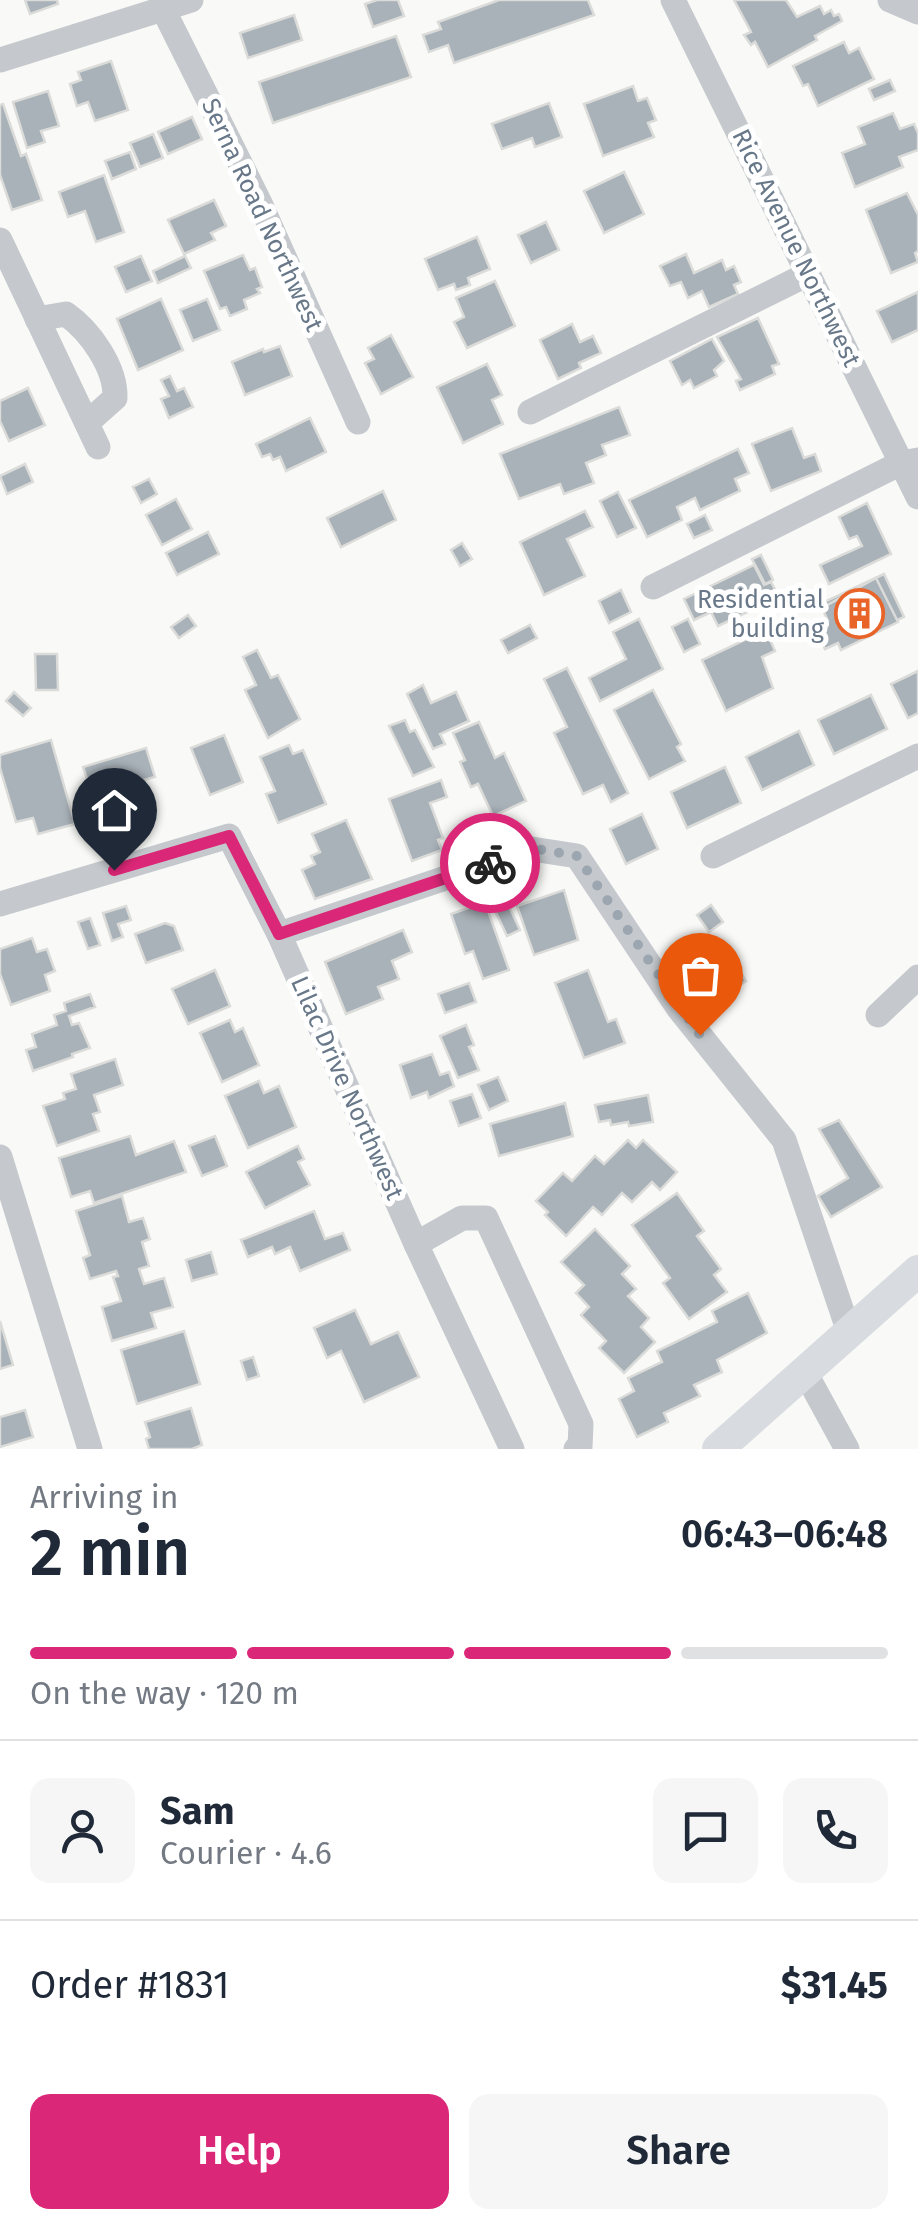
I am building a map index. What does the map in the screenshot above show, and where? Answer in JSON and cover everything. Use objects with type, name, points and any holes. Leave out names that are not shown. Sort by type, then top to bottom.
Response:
[{"type":"main road","points":[[718,1449],[918,1270]]},
{"type":"street","points":[[0,60],[191,0]]},
{"type":"street","name":"Rice Avenue Northwest","points":[[673,0],[808,274],[909,461],[918,497]]},
{"type":"street","points":[[890,0],[918,12]]},
{"type":"street","name":"Serna Road Northwest","points":[[164,8],[260,203],[358,422]]},
{"type":"street","points":[[0,240],[98,447]]},
{"type":"street","points":[[530,412],[808,274]]},
{"type":"street","points":[[38,319],[66,314],[85,328],[116,384],[116,398],[86,422]]},
{"type":"street","points":[[652,587],[909,461]]},
{"type":"street","points":[[713,856],[918,756]]},
{"type":"street","name":"Lilac Drive Northwest","points":[[0,904],[229,836],[279,934],[512,1449]]},
{"type":"street","points":[[279,934],[532,848],[577,856],[679,1009],[784,1140],[849,1332]]},
{"type":"street","points":[[878,1015],[918,977]]},
{"type":"street","points":[[0,1157],[90,1449]]},
{"type":"street","points":[[416,1244],[462,1218],[486,1218],[581,1424],[580,1447],[576,1449]]},
{"type":"street","points":[[806,1374],[847,1449]]},
{"type":"building","points":[[25,0],[57,0],[58,4],[30,14]]},
{"type":"building","points":[[398,0],[404,16],[373,27],[365,4]]},
{"type":"building","points":[[499,0],[588,0],[594,15],[454,63],[448,45],[429,52],[423,35],[441,29],[438,22]]},
{"type":"building","points":[[734,0],[786,0],[797,17],[820,6],[824,14],[831,10],[842,21],[768,67],[755,42],[751,45],[744,35],[751,32]]},
{"type":"building","points":[[294,15],[302,40],[248,58],[240,33]]},
{"type":"building","points":[[396,36],[411,77],[273,123],[259,82]]},
{"type":"building","points":[[844,42],[849,53],[859,48],[874,79],[818,106],[808,84],[803,86],[793,66]]},
{"type":"building","points":[[111,61],[128,110],[95,121],[88,102],[77,106],[70,84],[81,80],[78,72]]},
{"type":"building","points":[[890,80],[895,91],[874,100],[869,89]]},
{"type":"building","points":[[633,86],[638,101],[647,98],[656,120],[648,123],[654,137],[603,156],[584,104]]},
{"type":"building","points":[[48,91],[59,126],[41,131],[45,142],[27,148],[13,102]]},
{"type":"building","points":[[549,103],[562,137],[535,147],[532,138],[502,149],[492,124]]},
{"type":"building","points":[[3,104],[42,200],[12,210],[0,175]]},
{"type":"building","points":[[893,113],[900,129],[914,124],[918,150],[899,157],[903,167],[855,187],[842,153],[865,144],[858,127]]},
{"type":"building","points":[[192,117],[202,139],[168,154],[158,132]]},
{"type":"building","points":[[153,134],[163,158],[140,167],[130,143]]},
{"type":"building","points":[[130,152],[136,169],[112,179],[105,161]]},
{"type":"building","points":[[624,172],[644,214],[604,233],[584,191]]},
{"type":"building","points":[[104,175],[124,232],[96,242],[85,211],[68,217],[59,192]]},
{"type":"building","points":[[907,193],[918,215],[918,262],[891,273],[866,210]]},
{"type":"building","points":[[214,200],[226,226],[211,233],[215,240],[184,254],[168,220]]},
{"type":"building","points":[[546,222],[559,250],[531,263],[518,235]]},
{"type":"building","points":[[477,237],[490,269],[468,278],[470,285],[456,290],[454,284],[438,290],[425,259]]},
{"type":"building","points":[[686,254],[694,273],[722,260],[726,270],[734,266],[741,282],[734,285],[738,294],[709,307],[702,291],[688,298],[681,282],[670,286],[660,266]]},
{"type":"building","points":[[243,255],[250,270],[255,268],[262,287],[257,289],[260,293],[244,300],[247,309],[230,316],[226,307],[220,309],[204,271]]},
{"type":"building","points":[[141,256],[152,281],[126,292],[115,267]]},
{"type":"building","points":[[185,256],[191,268],[158,283],[153,271]]},
{"type":"building","points":[[495,281],[515,326],[467,348],[454,322],[464,317],[456,298]]},
{"type":"building","points":[[918,292],[918,330],[892,342],[877,311]]},
{"type":"building","points":[[161,299],[183,350],[138,370],[117,319]]},
{"type":"building","points":[[207,299],[220,330],[193,341],[180,310]]},
{"type":"building","points":[[758,318],[779,364],[772,366],[775,374],[740,390],[736,381],[741,379],[717,337]]},
{"type":"building","points":[[572,324],[580,342],[593,336],[601,353],[558,379],[540,340]]},
{"type":"building","points":[[391,335],[413,377],[381,394],[365,363],[374,359],[368,348]]},
{"type":"building","points":[[712,339],[724,361],[714,370],[717,376],[694,388],[690,380],[682,385],[670,361]]},
{"type":"building","points":[[280,346],[292,376],[245,395],[232,362]]},
{"type":"building","points":[[487,364],[502,395],[492,400],[503,424],[463,443],[437,387]]},
{"type":"building","points":[[170,376],[177,391],[184,388],[193,407],[169,418],[161,399],[169,396],[161,380]]},
{"type":"building","points":[[28,388],[45,425],[9,441],[0,421],[0,401]]},
{"type":"building","points":[[619,407],[630,435],[602,445],[606,455],[586,463],[594,483],[564,494],[560,484],[519,499],[500,454]]},
{"type":"building","points":[[310,418],[326,452],[286,471],[280,457],[262,457],[256,444]]},
{"type":"building","points":[[792,428],[804,458],[815,454],[821,471],[771,491],[752,444]]},
{"type":"building","points":[[738,449],[749,473],[735,479],[740,491],[700,510],[695,498],[677,507],[682,520],[647,537],[629,500]]},
{"type":"building","points":[[25,464],[33,482],[7,494],[0,476]]},
{"type":"building","points":[[149,479],[157,494],[141,503],[133,487]]},
{"type":"building","points":[[383,491],[396,520],[341,547],[327,518]]},
{"type":"building","points":[[618,492],[636,528],[617,537],[600,501]]},
{"type":"building","points":[[176,499],[192,529],[162,545],[146,515]]},
{"type":"building","points":[[867,503],[891,554],[829,584],[820,565],[862,546],[857,536],[849,539],[839,517]]},
{"type":"building","points":[[585,511],[593,527],[567,539],[585,576],[544,595],[520,542]]},
{"type":"building","points":[[705,515],[712,530],[694,538],[687,524]]},
{"type":"building","points":[[208,532],[219,554],[177,575],[166,553]]},
{"type":"building","points":[[462,543],[472,559],[460,566],[451,550]]},
{"type":"building","points":[[761,555],[773,580],[765,584],[752,559]]},
{"type":"building","points":[[754,565],[764,585],[771,582],[779,597],[718,626],[711,612],[694,620],[684,599]]},
{"type":"building","name":"Residential building","points":[[884,574],[904,617],[841,646],[837,638],[824,644],[814,625],[829,619],[822,603]]},
{"type":"building","name":"Residential building","points":[[876,578],[898,622],[841,650],[838,643],[825,649],[815,628],[828,621],[822,608]]},
{"type":"building","points":[[621,590],[631,612],[609,623],[599,601]]},
{"type":"building","points":[[188,615],[196,626],[179,638],[171,627]]},
{"type":"building","points":[[639,619],[663,669],[600,701],[589,678],[626,659],[613,632]]},
{"type":"building","points":[[688,619],[700,644],[684,652],[672,627]]},
{"type":"building","points":[[530,625],[537,638],[508,653],[501,640]]},
{"type":"building","points":[[766,630],[775,651],[762,657],[773,688],[726,711],[702,660]]},
{"type":"building","points":[[257,650],[271,678],[278,675],[300,719],[268,738],[245,690],[256,685],[243,657]]},
{"type":"building","points":[[35,654],[57,654],[58,690],[36,690]]},
{"type":"building","points":[[567,668],[628,793],[611,802],[603,785],[583,794],[554,733],[567,727],[544,679]]},
{"type":"building","points":[[918,671],[918,713],[908,718],[891,684]]},
{"type":"building","points":[[423,685],[431,703],[456,692],[469,721],[440,734],[445,744],[433,749],[407,694]]},
{"type":"building","points":[[653,690],[681,744],[677,747],[685,761],[649,779],[614,710]]},
{"type":"building","points":[[14,692],[31,708],[23,716],[6,701]]},
{"type":"building","points":[[871,695],[887,729],[834,754],[818,720]]},
{"type":"building","points":[[405,720],[410,732],[415,730],[434,767],[413,776],[389,726]]},
{"type":"building","points":[[479,722],[495,758],[504,753],[526,801],[493,816],[478,784],[471,787],[453,733]]},
{"type":"building","points":[[799,731],[814,765],[762,790],[746,757]]},
{"type":"building","points":[[224,735],[243,782],[210,795],[191,748]]},
{"type":"building","points":[[51,740],[75,824],[38,834],[33,818],[16,822],[0,768],[0,755]]},
{"type":"building","points":[[289,745],[293,754],[303,750],[326,804],[278,823],[266,794],[275,791],[260,757]]},
{"type":"building","points":[[146,748],[155,777],[140,781],[145,798],[112,808],[108,796],[94,800],[83,767]]},
{"type":"building","points":[[725,767],[741,803],[687,828],[671,792]]},
{"type":"building","points":[[441,780],[447,797],[430,803],[443,838],[438,840],[442,850],[412,861],[389,799]]},
{"type":"building","points":[[642,814],[658,849],[626,864],[610,829]]},
{"type":"building","points":[[346,820],[372,879],[315,899],[302,870],[315,864],[311,856],[320,852],[312,834]]},
{"type":"building","points":[[564,890],[578,940],[534,955],[517,906]]},
{"type":"building","points":[[505,898],[520,930],[507,936],[492,904]]},
{"type":"building","points":[[485,902],[509,970],[483,979],[473,951],[465,954],[451,914]]},
{"type":"building","points":[[711,905],[723,922],[709,932],[697,915]]},
{"type":"building","points":[[126,906],[131,920],[118,924],[123,937],[112,941],[103,913]]},
{"type":"building","points":[[90,918],[100,945],[88,949],[78,922]]},
{"type":"building","points":[[165,923],[174,926],[183,950],[146,963],[135,934]]},
{"type":"building","points":[[403,930],[412,952],[392,961],[399,979],[378,987],[383,999],[346,1014],[325,962]]},
{"type":"building","points":[[32,938],[37,952],[47,949],[55,971],[45,975],[50,991],[11,1005],[0,974],[0,949]]},
{"type":"building","points":[[722,942],[746,981],[712,1003],[688,965]]},
{"type":"building","points":[[215,970],[230,1006],[188,1024],[172,989]]},
{"type":"building","points":[[588,970],[608,1022],[616,1019],[625,1043],[584,1058],[555,983]]},
{"type":"building","points":[[469,983],[476,1002],[445,1013],[438,994]]},
{"type":"building","points":[[90,994],[95,1007],[69,1016],[72,1025],[79,1023],[90,1048],[33,1071],[26,1050],[36,1047],[32,1034],[57,1025],[54,1015],[66,1011],[64,1003]]},
{"type":"building","points":[[230,1020],[235,1032],[243,1028],[259,1065],[222,1082],[200,1033]]},
{"type":"building","points":[[466,1025],[474,1045],[469,1047],[479,1070],[458,1078],[440,1036]]},
{"type":"building","points":[[432,1054],[440,1075],[449,1072],[454,1086],[429,1098],[427,1092],[411,1098],[400,1065]]},
{"type":"building","points":[[115,1059],[123,1085],[94,1095],[100,1112],[93,1114],[99,1131],[57,1146],[43,1106],[65,1099],[63,1093],[76,1089],[71,1074]]},
{"type":"building","points":[[498,1077],[508,1101],[489,1110],[478,1085]]},
{"type":"building","points":[[259,1081],[264,1093],[279,1086],[296,1127],[248,1148],[225,1096]]},
{"type":"building","points":[[472,1094],[481,1118],[459,1126],[450,1101]]},
{"type":"building","points":[[648,1095],[653,1122],[629,1126],[628,1122],[599,1122],[595,1105]]},
{"type":"building","points":[[565,1103],[573,1136],[499,1156],[490,1124]]},
{"type":"building","points":[[839,1120],[882,1187],[831,1217],[818,1196],[848,1178],[819,1129]]},
{"type":"building","points":[[130,1136],[136,1155],[174,1141],[186,1172],[94,1203],[90,1191],[71,1197],[59,1158]]},
{"type":"building","points":[[215,1136],[227,1166],[202,1176],[189,1146]]},
{"type":"building","points":[[628,1140],[636,1148],[643,1140],[677,1172],[660,1190],[652,1182],[632,1202],[622,1193],[602,1215],[593,1207],[566,1236],[536,1201],[563,1173],[572,1181],[595,1156],[604,1164]]},
{"type":"building","points":[[298,1146],[304,1159],[298,1162],[310,1185],[265,1208],[246,1172]]},
{"type":"building","points":[[677,1193],[704,1231],[697,1236],[721,1269],[714,1275],[727,1292],[689,1319],[663,1283],[670,1278],[632,1225]]},
{"type":"building","points":[[122,1196],[129,1222],[143,1218],[150,1239],[142,1242],[149,1266],[139,1269],[144,1284],[164,1278],[173,1307],[151,1313],[156,1328],[112,1341],[102,1307],[121,1301],[113,1277],[118,1276],[116,1271],[90,1279],[83,1258],[90,1255],[76,1211]]},
{"type":"building","points":[[314,1211],[325,1239],[343,1233],[350,1250],[300,1271],[290,1247],[275,1254],[272,1247],[248,1257],[241,1240]]},
{"type":"building","points":[[595,1229],[630,1266],[622,1274],[636,1289],[628,1296],[649,1318],[641,1327],[655,1342],[624,1373],[599,1348],[606,1341],[581,1315],[589,1307],[576,1293],[584,1285],[561,1262]]},
{"type":"building","points":[[211,1252],[217,1274],[192,1281],[186,1260]]},
{"type":"building","points":[[748,1293],[767,1333],[717,1360],[722,1372],[694,1385],[700,1396],[664,1413],[668,1422],[637,1437],[619,1399],[634,1391],[628,1378],[662,1362],[657,1351],[717,1322],[712,1311]]},
{"type":"building","points":[[355,1310],[371,1344],[398,1332],[419,1377],[364,1402],[341,1351],[327,1358],[314,1328]]},
{"type":"building","points":[[0,1321],[13,1365],[0,1369]]},
{"type":"building","points":[[184,1331],[200,1384],[137,1404],[121,1350]]},
{"type":"building","points":[[253,1357],[259,1376],[247,1380],[241,1361]]},
{"type":"building","points":[[191,1408],[202,1445],[192,1449],[149,1449],[145,1422]]},
{"type":"building","points":[[25,1410],[33,1437],[0,1447],[0,1417]]},
{"type":"way so far","points":[[490,863],[532,848],[577,856],[700,1035]]},
{"type":"place","name":"Residential building","points":[[859,614]]},
{"type":"route","points":[[114,870],[229,836],[279,934],[490,863]]}]
